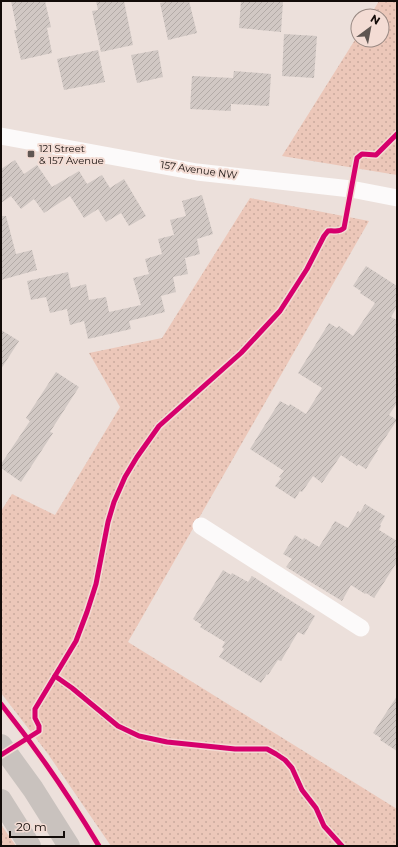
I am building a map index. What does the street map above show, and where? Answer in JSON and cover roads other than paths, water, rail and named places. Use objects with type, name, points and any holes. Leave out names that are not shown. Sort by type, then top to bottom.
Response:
[{"type":"main road","points":[[1,745],[33,788],[69,846]]},
{"type":"main road","points":[[1,800],[30,846]]},
{"type":"street","name":"157 Avenue NW","points":[[1,136],[197,172],[351,189],[397,198]]},
{"type":"street","points":[[201,526],[361,628]]},
{"type":"place","name":"121 Street & 157 Avenue","points":[[31,154]]}]
